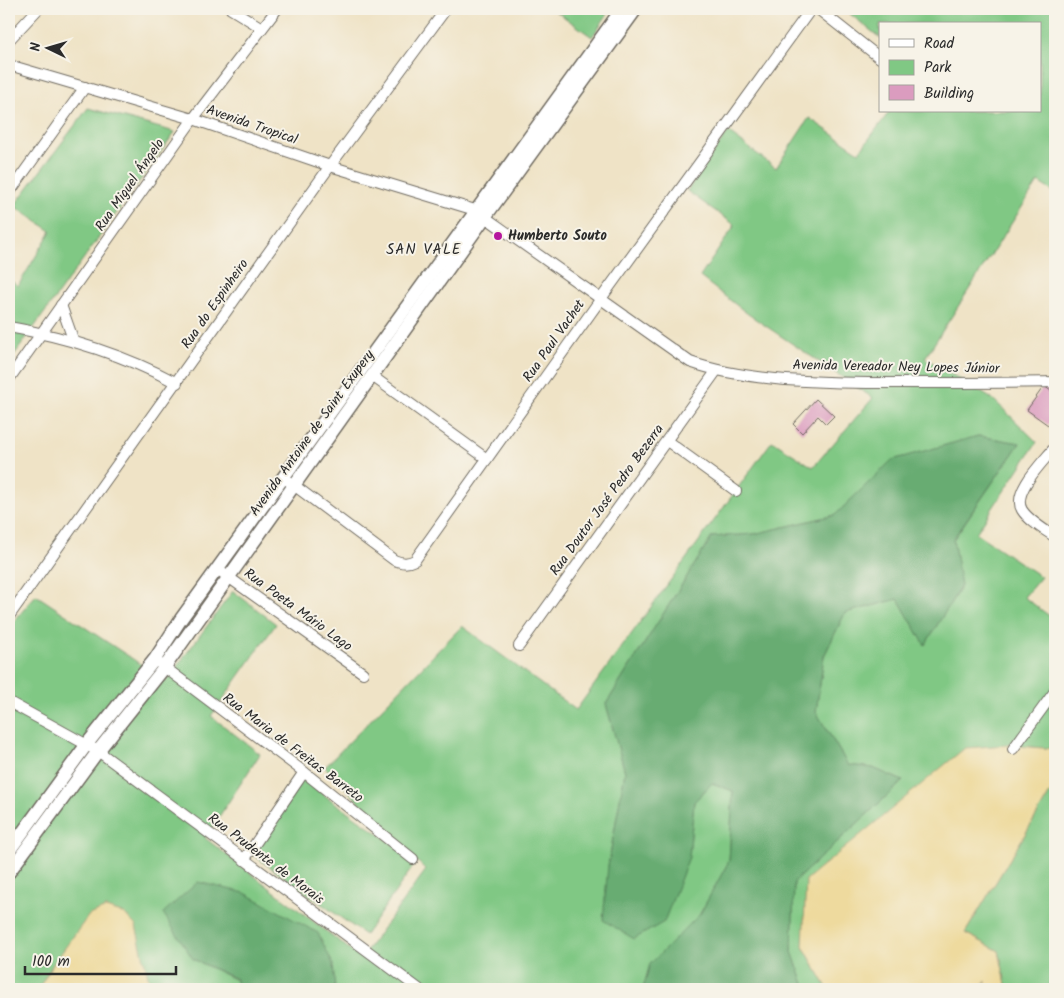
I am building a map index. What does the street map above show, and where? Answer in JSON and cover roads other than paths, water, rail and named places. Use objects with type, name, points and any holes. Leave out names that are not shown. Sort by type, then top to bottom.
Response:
[{"type":"street","points":[[9,40],[38,9]]},
{"type":"street","points":[[231,9],[262,28]]},
{"type":"street","name":"Rua Miguel Ángelo","points":[[9,379],[194,119],[276,9]]},
{"type":"street","name":"Rua do Espinheiro","points":[[9,616],[330,166],[446,9]]},
{"type":"street","name":"Avenida Antoine de Saint Exupery","points":[[9,851],[228,577],[288,481],[599,49],[622,9]]},
{"type":"street","name":"Avenida Antoine de Saint Exupery","points":[[599,49],[636,9]]},
{"type":"street","name":"Rua Paul Vachet","points":[[288,481],[394,560],[409,563],[415,560],[600,300],[811,9]]},
{"type":"street","points":[[818,9],[879,57]]},
{"type":"street","name":"Avenida Tropical","points":[[9,65],[194,119],[330,166],[480,214]]},
{"type":"street","points":[[9,193],[85,87]]},
{"type":"street","name":"Avenida Antoine de Saint Exupery","points":[[159,664],[217,569],[372,376],[480,214]]},
{"type":"street","name":"Avenida Vereador Ney Lopes Júnior","points":[[480,214],[690,362],[717,370],[767,378],[823,382],[946,384],[1055,382]]},
{"type":"street","points":[[61,306],[74,342]]},
{"type":"street","points":[[9,327],[42,333],[127,359],[177,383]]},
{"type":"street","name":"Rua Doutor José Pedro Bezerra","points":[[519,646],[717,370]]},
{"type":"street","points":[[372,376],[487,459]]},
{"type":"street","points":[[666,441],[736,491]]},
{"type":"street","points":[[1055,447],[1029,479],[1020,495],[1019,502],[1021,509],[1028,516],[1055,537]]},
{"type":"street","name":"Rua Poeta Mário Lago","points":[[217,569],[363,673]]},
{"type":"street","name":"Rua Maria de Freitas Barreto","points":[[159,664],[304,772],[413,860]]},
{"type":"street","points":[[1014,749],[1055,691]]},
{"type":"street","name":"Rua Prudente de Morais","points":[[9,702],[92,747],[419,989]]},
{"type":"street","name":"Avenida Antoine de Saint Exupery","points":[[9,872],[92,747]]},
{"type":"street","points":[[244,860],[304,772]]},
{"type":"place","name":"Humberto Souto","points":[[498,236]]},
{"type":"district","name":"SAN VALE","points":[[424,250]]}]
